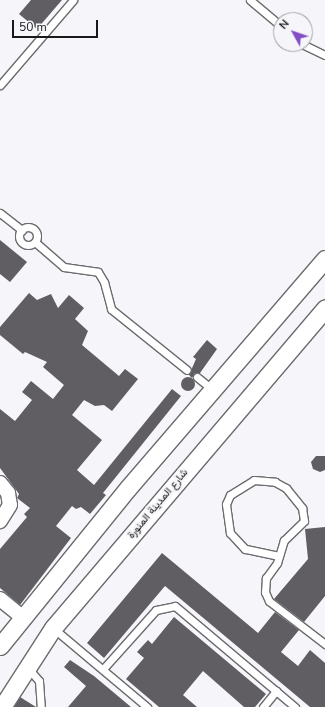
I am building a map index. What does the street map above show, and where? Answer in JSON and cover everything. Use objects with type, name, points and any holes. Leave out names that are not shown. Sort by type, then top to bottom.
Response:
[{"type":"street","points":[[0,646],[22,617],[325,259]]},
{"type":"street","name":"شارع المدينة المنورة","points":[[2,707],[53,628],[325,308]]},
{"type":"street","points":[[0,483],[8,493],[10,505],[0,521]]},
{"type":"street","points":[[0,599],[22,617]]},
{"type":"lane","points":[[0,85],[73,0]]},
{"type":"lane","points":[[250,0],[273,19]]},
{"type":"lane","points":[[313,49],[325,55]]},
{"type":"lane","points":[[0,213],[22,230],[33,228],[37,235],[35,242]]},
{"type":"lane","points":[[22,230],[21,242],[28,245],[35,242]]},
{"type":"lane","points":[[35,242],[64,267],[98,272],[104,282],[112,309],[188,370]]},
{"type":"lane","points":[[197,377],[213,390]]},
{"type":"lane","points":[[279,556],[245,549],[230,533],[226,504],[230,495],[254,480],[275,482],[286,488],[302,508],[304,521],[287,534],[279,556],[263,586],[269,601],[325,644]]},
{"type":"lane","points":[[103,669],[156,610],[175,606],[183,610],[295,707]]},
{"type":"lane","points":[[53,628],[148,707]]},
{"type":"lane","points":[[27,667],[39,681],[41,707]]},
{"type":"lane","points":[[263,707],[276,691]]},
{"type":"building","points":[[31,0],[62,0],[37,29],[19,14]]},
{"type":"building","points":[[0,240],[27,262],[10,282],[0,274]]},
{"type":"building","points":[[29,293],[37,300],[51,294],[58,308],[69,295],[84,308],[75,319],[88,331],[82,345],[119,376],[125,369],[138,379],[112,411],[104,405],[95,406],[84,400],[72,415],[102,440],[77,470],[94,485],[172,389],[181,396],[103,493],[106,495],[90,514],[81,507],[76,509],[72,506],[56,526],[71,538],[20,605],[0,588],[0,549],[27,517],[24,514],[30,508],[17,498],[19,494],[0,468],[0,409],[15,421],[32,400],[22,392],[31,381],[53,399],[64,385],[43,367],[47,362],[25,352],[23,354],[0,335],[0,327]]},
{"type":"building","points":[[207,340],[217,349],[200,373],[195,373],[192,378],[189,375],[196,359],[193,357]]},
{"type":"building","points":[[188,377],[193,379],[195,384],[193,389],[188,391],[183,389],[181,384],[183,379]]},
{"type":"building","points":[[316,456],[325,456],[325,470],[320,472],[313,469],[311,462]]},
{"type":"building","points":[[325,527],[325,596],[304,622],[274,599],[308,559],[305,529]]},
{"type":"building","points":[[162,553],[258,633],[275,612],[299,630],[281,652],[298,666],[310,650],[325,663],[325,707],[310,707],[165,586],[104,658],[87,643]]},
{"type":"building","points":[[174,617],[266,694],[255,707],[244,707],[203,671],[183,695],[197,707],[159,707],[126,679],[144,658],[137,652],[148,640],[152,644]]},
{"type":"building","points":[[70,660],[94,676],[131,707],[68,707],[86,686],[64,667]]},
{"type":"building","points":[[20,697],[36,707],[14,707]]}]
